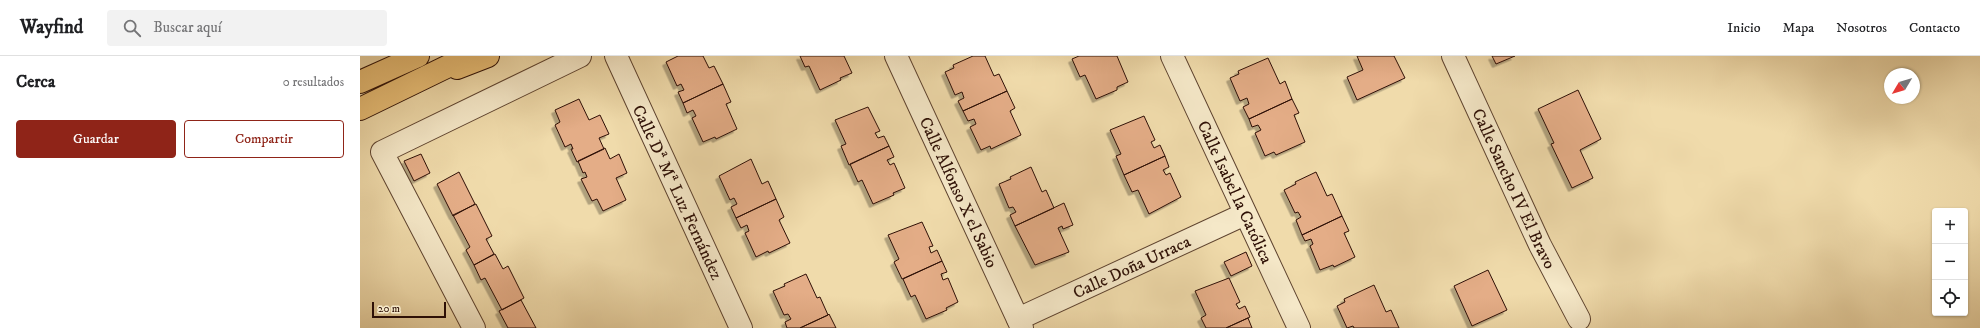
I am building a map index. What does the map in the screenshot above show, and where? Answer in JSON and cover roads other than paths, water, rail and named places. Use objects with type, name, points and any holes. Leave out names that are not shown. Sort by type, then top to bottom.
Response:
[{"type":"main road","points":[[360,81],[408,56]]},
{"type":"main road","points":[[360,81],[418,56]]},
{"type":"main road","points":[[360,109],[469,56]]},
{"type":"main road","points":[[414,83],[488,56]]},
{"type":"street","points":[[474,328],[382,152],[580,56]]},
{"type":"street","name":"Calle Dª Mª Luz Fernández","points":[[616,56],[741,328]]},
{"type":"street","name":"Calle Alfonso X el Sabio","points":[[896,56],[1020,324]]},
{"type":"street","name":"Calle Isabel la Católica","points":[[1172,56],[1299,328]]},
{"type":"street","name":"Calle Sancho IV El Bravo","points":[[1453,56],[1540,245],[1579,319]]},
{"type":"street","name":"Calle Doña Urraca","points":[[1020,324],[1245,214]]}]
